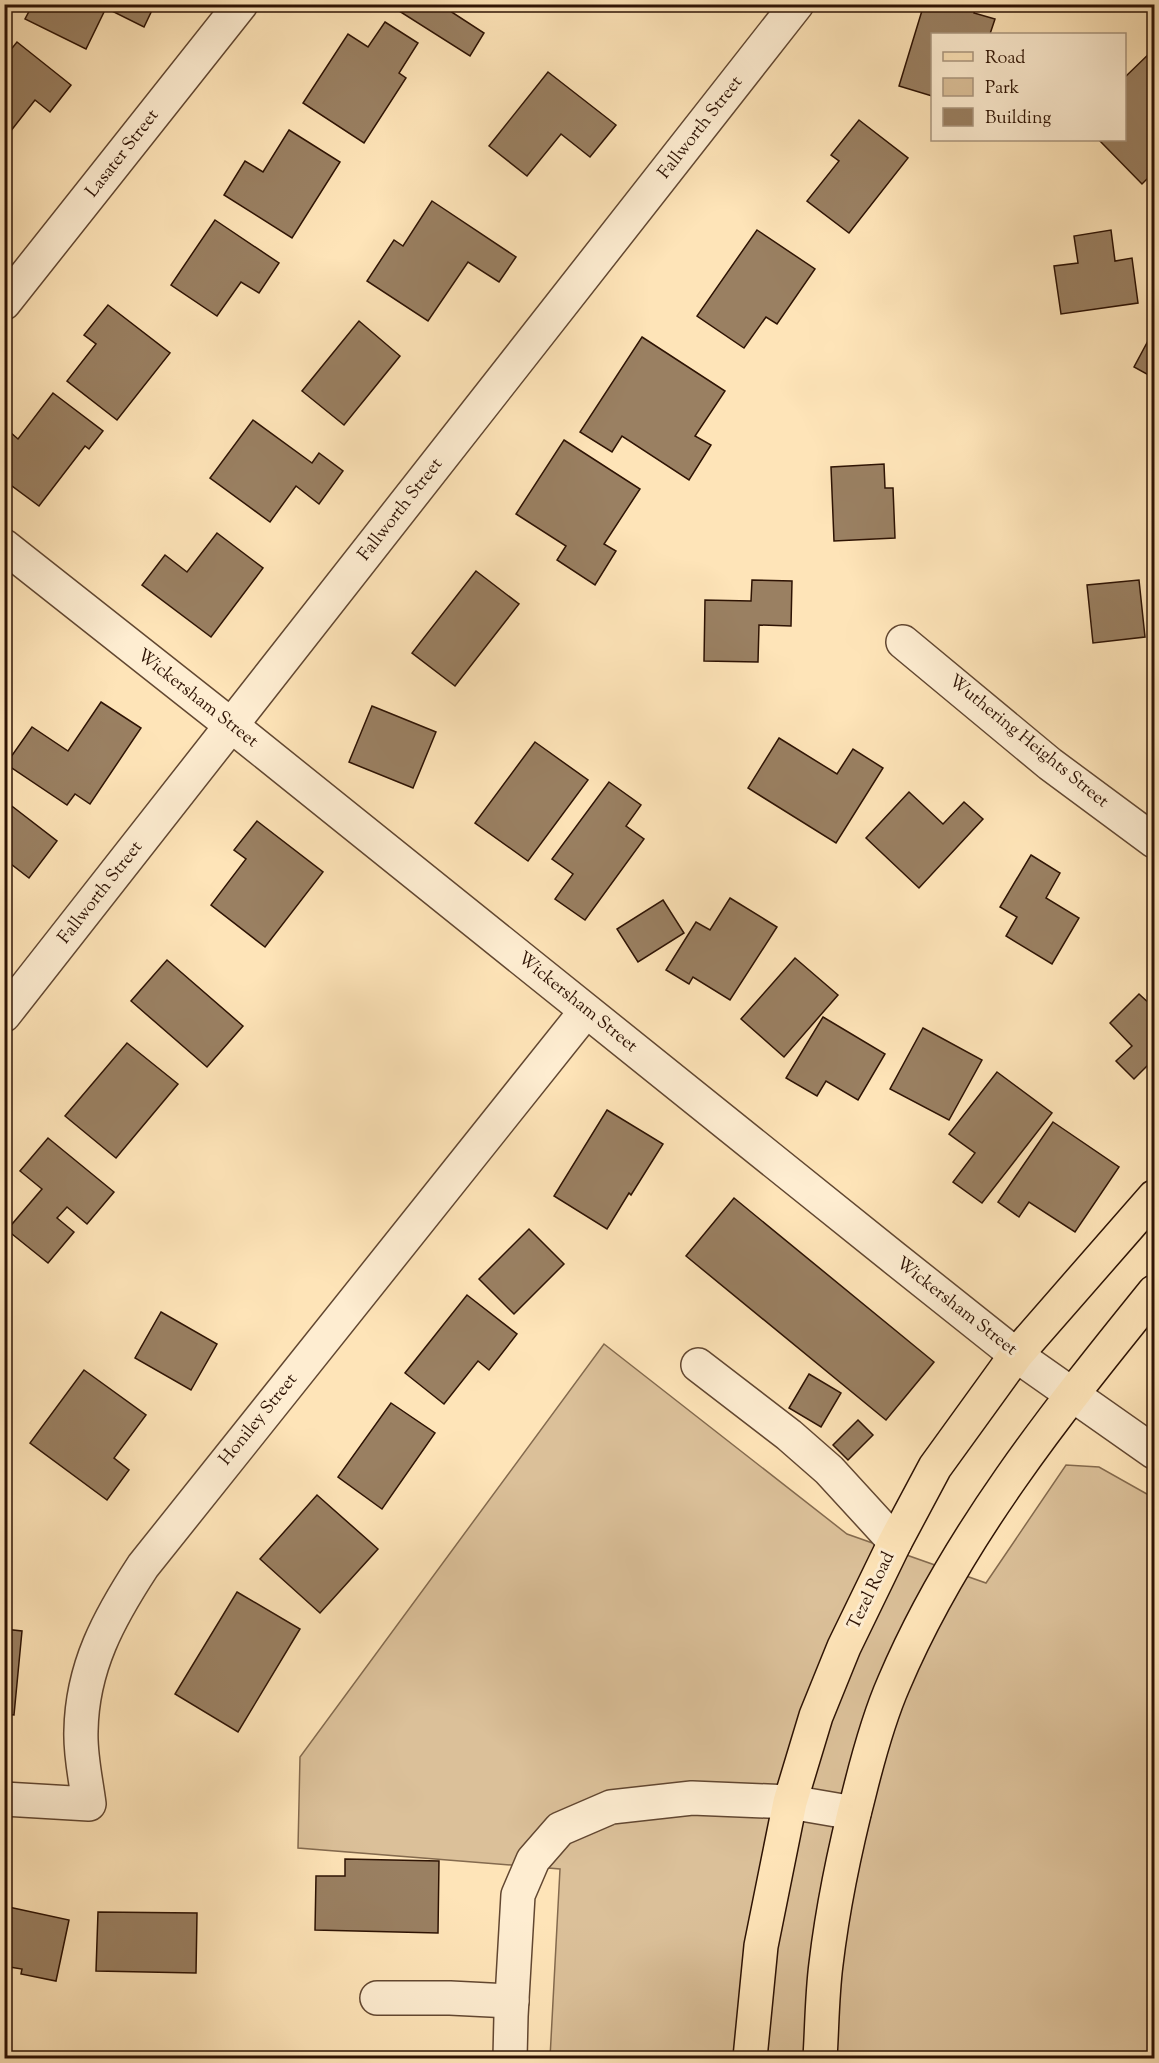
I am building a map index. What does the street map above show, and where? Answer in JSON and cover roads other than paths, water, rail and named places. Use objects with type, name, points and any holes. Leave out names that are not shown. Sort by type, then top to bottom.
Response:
[{"type":"main road","name":"Tezel Road","points":[[750,2058],[761,1946],[790,1802],[816,1716],[844,1647],[895,1542],[935,1467],[1017,1355],[1155,1197]]},
{"type":"main road","points":[[820,2058],[825,1965],[842,1861],[869,1755],[894,1683],[935,1600],[989,1508],[1072,1394],[1155,1292]]},
{"type":"street","name":"Lasater Street","points":[[4,303],[241,4]]},
{"type":"street","name":"Fallworth Street","points":[[4,1015],[797,4]]},
{"type":"street","name":"Wickersham Street","points":[[4,546],[1017,1355],[1155,1452]]},
{"type":"street","name":"Wuthering Heights Street","points":[[903,642],[1050,764],[1155,841]]},
{"type":"street","name":"Honiley Street","points":[[4,1799],[88,1804],[81,1732],[83,1702],[94,1660],[114,1611],[142,1566],[586,1011]]},
{"type":"street","points":[[698,1365],[789,1435],[829,1470],[895,1542]]},
{"type":"street","points":[[510,2058],[518,1894],[533,1860],[560,1829],[611,1807],[692,1798],[790,1802],[854,1813]]},
{"type":"street","points":[[377,1998],[512,2001]]}]
